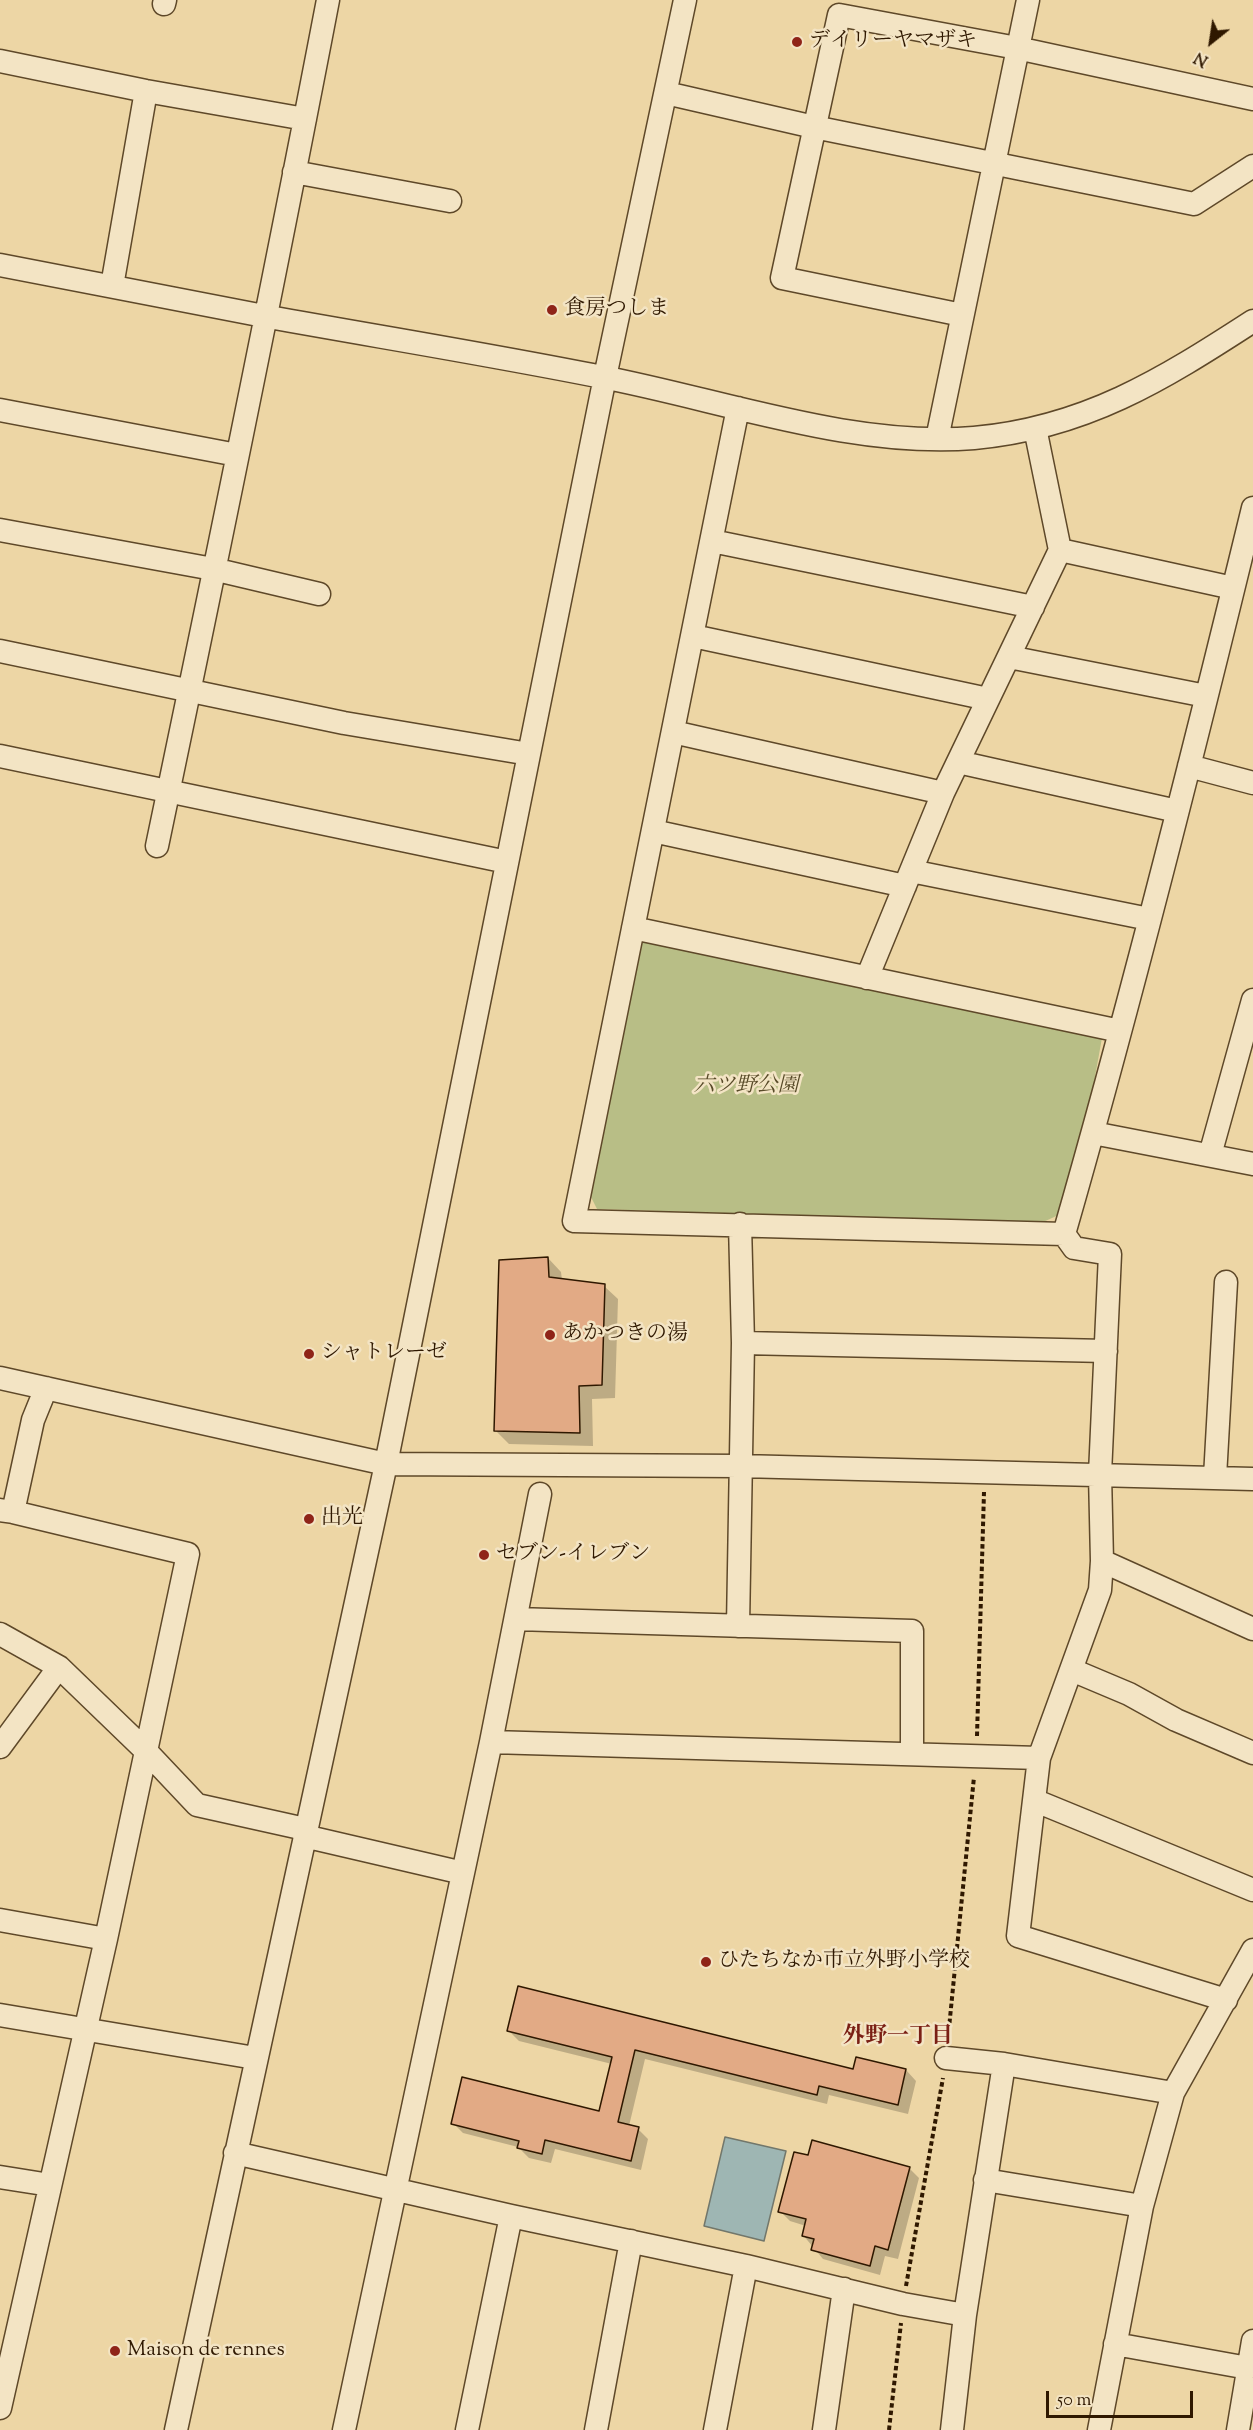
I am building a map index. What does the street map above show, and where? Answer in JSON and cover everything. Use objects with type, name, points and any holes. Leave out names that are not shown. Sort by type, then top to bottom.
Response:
[{"type":"street","points":[[157,846],[267,316],[328,0]]},
{"type":"street","points":[[176,2430],[304,1832],[386,1464],[529,754],[685,0]]},
{"type":"street","points":[[938,439],[1028,0]]},
{"type":"street","points":[[962,315],[782,278],[839,15],[1017,48],[1253,99]]},
{"type":"street","points":[[0,61],[147,92],[305,119]]},
{"type":"street","points":[[112,286],[147,92]]},
{"type":"street","points":[[666,93],[814,127],[1194,204],[1253,166]]},
{"type":"street","points":[[294,172],[450,201]]},
{"type":"street","points":[[0,266],[606,378],[856,432],[938,439],[975,438],[1073,419],[1125,398],[1174,372],[1253,321]]},
{"type":"street","points":[[738,408],[574,1221],[1064,1234]]},
{"type":"street","points":[[0,413],[237,455]]},
{"type":"street","points":[[867,978],[943,793],[1060,550],[1035,428]]},
{"type":"street","points":[[1064,1234],[1094,1132],[1253,508]]},
{"type":"street","points":[[0,530],[213,569],[318,594]]},
{"type":"street","points":[[712,540],[1033,607]]},
{"type":"street","points":[[1060,550],[1233,588]]},
{"type":"street","points":[[693,636],[988,699]]},
{"type":"street","points":[[0,651],[344,723],[529,754]]},
{"type":"street","points":[[1009,657],[1206,696]]},
{"type":"street","points":[[673,732],[943,793]]},
{"type":"street","points":[[0,756],[507,862]]},
{"type":"street","points":[[958,762],[1177,811]]},
{"type":"street","points":[[1189,766],[1253,783]]},
{"type":"street","points":[[653,831],[1149,919]]},
{"type":"street","points":[[633,928],[1120,1031]]},
{"type":"street","points":[[1210,1155],[1253,1000]]},
{"type":"street","points":[[1094,1132],[1253,1164]]},
{"type":"street","points":[[738,1626],[743,1343],[740,1224]]},
{"type":"street","points":[[1064,1234],[1074,1248],[1110,1254],[1100,1474],[1102,1561],[1100,1590],[1039,1758],[1036,1802],[1018,1936],[1226,2000]]},
{"type":"street","points":[[1215,1477],[1226,1282]]},
{"type":"street","points":[[743,1343],[1106,1351]]},
{"type":"street","points":[[0,1378],[386,1464],[740,1466],[1253,1479]]},
{"type":"street","points":[[0,2408],[7,2345],[50,2185],[106,1939],[188,1554],[7,1511],[33,1420],[46,1388]]},
{"type":"street","points":[[344,2430],[491,1742],[540,1494]]},
{"type":"street","points":[[1102,1561],[1253,1629]]},
{"type":"street","points":[[516,1619],[912,1630],[912,1754]]},
{"type":"street","points":[[0,1634],[59,1666],[146,1750],[197,1805],[463,1873]]},
{"type":"street","points":[[0,1747],[59,1666]]},
{"type":"street","points":[[1072,1670],[1129,1694],[1176,1720],[1253,1753]]},
{"type":"street","points":[[491,1742],[912,1754],[976,1758],[1039,1758]]},
{"type":"street","points":[[1036,1802],[1253,1890]]},
{"type":"street","points":[[0,1920],[106,1939]]},
{"type":"street","points":[[1099,2430],[1142,2206],[1173,2093],[1253,1950]]},
{"type":"street","points":[[0,2015],[255,2058]]},
{"type":"street","points":[[946,2058],[1004,2064],[1173,2093]]},
{"type":"street","points":[[952,2430],[965,2315],[1004,2064]]},
{"type":"street","points":[[235,2153],[511,2216],[746,2266],[903,2304],[965,2315]]},
{"type":"street","points":[[0,2177],[50,2185]]},
{"type":"street","points":[[985,2180],[1142,2206]]},
{"type":"street","points":[[467,2430],[511,2216]]},
{"type":"street","points":[[596,2430],[632,2241]]},
{"type":"street","points":[[715,2430],[746,2266]]},
{"type":"street","points":[[824,2430],[843,2289]]},
{"type":"street","points":[[1238,2430],[1253,2341]]},
{"type":"street","points":[[1115,2344],[1248,2368]]},
{"type":"path","points":[[889,2430],[903,2304],[946,2058],[976,1758],[984,1472]]},
{"type":"green space","name":"六ツ野公園","points":[[643,936],[1102,1038],[1086,1126],[1063,1213],[1041,1223],[597,1209],[591,1197]]},
{"type":"water","points":[[725,2137],[786,2151],[764,2241],[704,2226]]},
{"type":"building","name":"あかつきの湯","points":[[548,1257],[549,1277],[605,1284],[602,1385],[579,1386],[580,1433],[494,1431],[499,1260]]},
{"type":"building","points":[[518,1986],[853,2069],[856,2057],[906,2069],[898,2105],[819,2086],[817,2095],[635,2050],[618,2122],[639,2127],[631,2161],[545,2140],[542,2154],[517,2148],[519,2141],[451,2124],[462,2077],[599,2111],[612,2057],[507,2031]]},
{"type":"building","points":[[812,2140],[910,2167],[888,2250],[875,2246],[870,2266],[811,2250],[814,2239],[802,2236],[806,2219],[778,2212],[794,2152],[808,2155]]},
{"type":"place","name":"デイリーヤマザキ","points":[[797,42]]},
{"type":"place","name":"食房つしま","points":[[552,310]]},
{"type":"place","name":"あかつきの湯","points":[[550,1335]]},
{"type":"place","name":"シャトレーゼ","points":[[309,1354]]},
{"type":"place","name":"出光","points":[[309,1519]]},
{"type":"place","name":"セブン-イレブン","points":[[484,1555]]},
{"type":"place","name":"ひたちなか市立外野小学校","points":[[706,1962]]},
{"type":"place","name":"Maison de rennes","points":[[115,2351]]},
{"type":"district","name":"外野一丁目","points":[[898,2038]]}]
